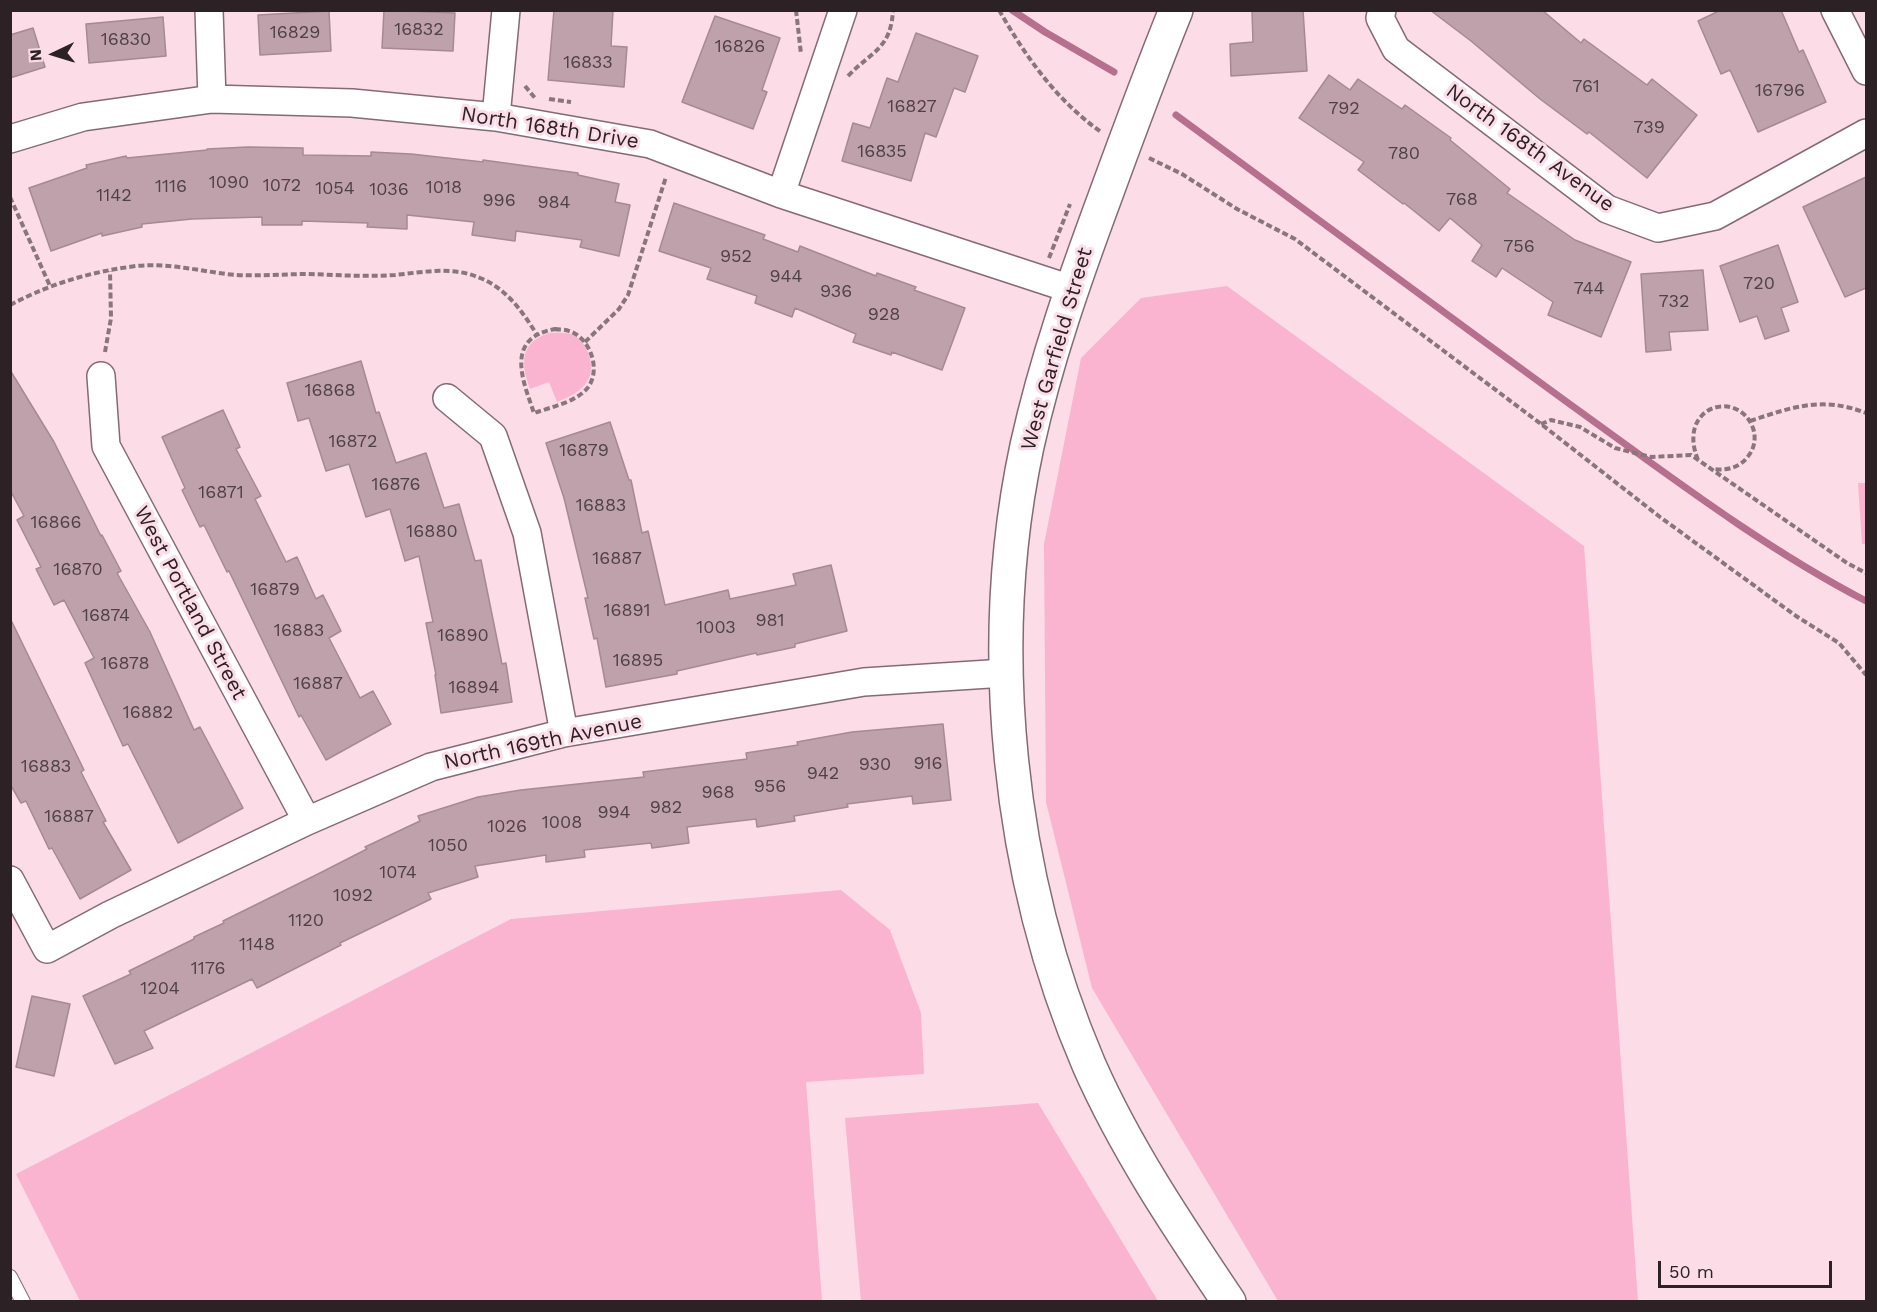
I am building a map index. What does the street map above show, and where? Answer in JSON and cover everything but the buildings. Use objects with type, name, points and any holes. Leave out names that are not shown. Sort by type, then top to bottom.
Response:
[{"type":"street","points":[[209,10],[213,99]]},
{"type":"street","points":[[496,117],[506,10]]},
{"type":"street","points":[[781,194],[843,10]]},
{"type":"street","name":"West Garfield Street","points":[[1176,10],[1143,95],[1105,140],[1071,289],[1039,396],[1017,503],[1007,593],[1005,673],[1017,802],[1026,855],[1044,932],[1066,1002],[1090,1066],[1121,1128],[1158,1196],[1229,1302]]},
{"type":"street","points":[[1835,10],[1866,71]]},
{"type":"street","name":"North 168th Avenue","points":[[1381,14],[1396,49],[1607,209],[1658,228],[1715,216],[1866,133]]},
{"type":"street","name":"North 168th Drive","points":[[10,139],[83,117],[213,99],[352,103],[496,117],[650,144],[781,194],[1071,289]]},
{"type":"street","name":"West Portland Street","points":[[101,376],[106,446],[307,821]]},
{"type":"street","points":[[447,398],[493,436],[527,533],[564,733]]},
{"type":"street","name":"North 169th Avenue","points":[[10,880],[47,949],[120,910],[307,821],[431,767],[564,733],[864,682],[1005,673]]},
{"type":"lane","points":[[10,1277],[23,1302]]},
{"type":"path","points":[[796,10],[802,53],[800,60]]},
{"type":"path","points":[[845,79],[882,47],[892,29],[893,10]]},
{"type":"path","points":[[999,10],[1021,48],[1054,92],[1105,140],[1152,158],[1237,209],[1295,239],[1541,424],[1660,517],[1796,616],[1839,643],[1866,675]]},
{"type":"path","points":[[521,82],[535,98],[574,103]]},
{"type":"path","points":[[585,342],[619,309],[628,295],[674,154]]},
{"type":"path","points":[[1038,256],[1049,260],[1073,195]]},
{"type":"path","points":[[10,197],[50,286]]},
{"type":"path","points":[[10,304],[50,286],[88,274],[136,266],[170,265],[266,277],[303,274],[388,275],[436,270],[459,272],[480,278],[499,288],[515,304],[537,335]]},
{"type":"path","points":[[101,376],[111,318],[110,272]]},
{"type":"path","points":[[555,329],[568,330],[585,342],[594,368],[589,386],[573,399],[534,413],[520,364],[528,345],[537,335],[555,329]]},
{"type":"path","points":[[1750,421],[1790,407],[1809,404],[1830,404],[1866,413]]},
{"type":"path","points":[[1698,460],[1692,435],[1695,424],[1702,414],[1713,408],[1723,407],[1735,408],[1744,413],[1754,433],[1754,447],[1749,456],[1739,466],[1724,471],[1712,469]]},
{"type":"path","points":[[1541,424],[1551,420],[1580,427],[1615,448],[1651,457],[1691,455],[1847,563],[1866,573]]},
{"type":"shaded area","points":[[1227,286],[1584,546],[1638,1301],[1278,1301],[1092,988],[1046,802],[1044,544],[1081,358],[1141,298]]},
{"type":"shaded area","points":[[549,333],[567,333],[578,338],[583,343],[591,362],[590,375],[582,388],[557,402],[549,382],[530,389],[524,363],[527,349],[532,342]]},
{"type":"shaded area","points":[[1858,483],[1866,483],[1866,544],[1862,544]]},
{"type":"shaded area","points":[[841,890],[890,930],[921,1013],[924,1074],[806,1082],[822,1301],[80,1301],[16,1174],[511,919]]},
{"type":"shaded area","points":[[1038,1103],[1158,1301],[861,1301],[845,1118]]},
{"type":"waterway","points":[[1012,10],[1114,72]]},
{"type":"waterway","points":[[1176,115],[1679,483],[1790,557],[1866,601]]}]
